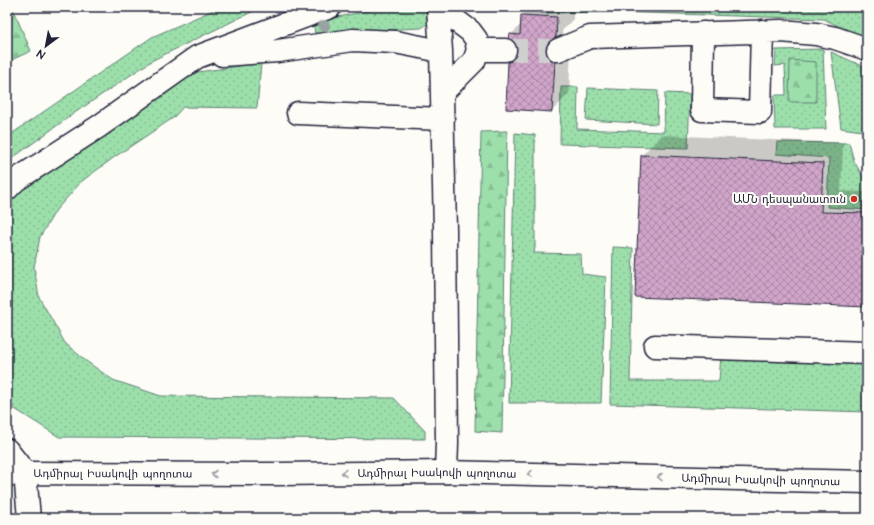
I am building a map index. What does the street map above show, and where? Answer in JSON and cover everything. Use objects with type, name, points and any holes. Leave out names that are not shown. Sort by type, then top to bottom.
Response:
[{"type":"main road","points":[[7,189],[16,180],[98,127],[197,57],[330,7]]},
{"type":"main road","points":[[442,93],[474,61],[478,50],[476,39],[470,31],[438,7],[441,51],[442,93],[446,230],[446,472]]},
{"type":"main road","points":[[703,33],[702,110],[760,112],[762,31]]},
{"type":"main road","points":[[558,50],[590,37],[762,31],[816,34],[835,38],[867,49]]},
{"type":"main road","points":[[197,57],[278,51],[353,40],[395,42],[441,51]]},
{"type":"main road","points":[[478,50],[505,50]]},
{"type":"main road","points":[[298,114],[443,119]]},
{"type":"main road","points":[[654,346],[867,353]]},
{"type":"main road","points":[[7,450],[29,518]]},
{"type":"main road","name":"Ադմիրալ Իսակովի պողոտա","points":[[16,474],[278,474],[446,472],[867,482]]},
{"type":"green space","points":[[7,7],[12,7],[31,51],[7,62]]},
{"type":"green space","points":[[220,7],[262,7],[153,60],[73,114],[7,162],[7,137],[152,37]]},
{"type":"green space","points":[[387,7],[430,7],[431,22],[421,28],[315,33],[313,22]]},
{"type":"green space","points":[[540,7],[867,7],[867,40],[824,19],[618,12],[541,13]]},
{"type":"green space","points":[[823,49],[826,129],[775,129],[774,95],[786,95],[785,65],[775,66],[776,50]]},
{"type":"green space","points":[[831,52],[867,68],[867,159],[862,131],[841,128]]},
{"type":"green space","points":[[790,60],[816,62],[816,102],[789,102]]},
{"type":"green space","points":[[261,63],[257,108],[183,107],[173,118],[116,156],[82,181],[56,210],[40,237],[34,267],[39,297],[65,343],[86,361],[113,380],[161,396],[394,398],[425,431],[425,439],[59,437],[7,404],[7,204],[23,189],[191,73]]},
{"type":"green space","points":[[561,87],[578,87],[577,129],[664,132],[665,93],[690,94],[688,148],[560,144]]},
{"type":"green space","points":[[588,88],[658,91],[657,124],[586,120]]},
{"type":"green space","points":[[507,131],[502,433],[475,431],[481,132]]},
{"type":"green space","points":[[515,133],[535,135],[534,253],[581,254],[582,274],[606,277],[601,403],[509,403]]},
{"type":"green space","points":[[777,142],[849,143],[854,161],[867,184],[867,210],[827,207],[829,158],[776,154]]},
{"type":"green space","points":[[613,247],[633,248],[630,381],[719,381],[721,355],[867,359],[867,412],[610,404]]},
{"type":"building","points":[[521,15],[557,17],[556,37],[548,42],[546,49],[550,60],[555,62],[552,112],[506,109],[508,62],[512,61],[516,57],[517,50],[516,43],[509,39],[510,34],[520,35]]},
{"type":"building","name":"ԱՄՆ դեսպանատուն","points":[[641,155],[823,163],[821,212],[867,213],[867,307],[635,297]]},
{"type":"tunnel","points":[[505,50],[558,50]]},
{"type":"place","name":"ԱՄՆ դեսպանատուն","points":[[854,199]]}]
